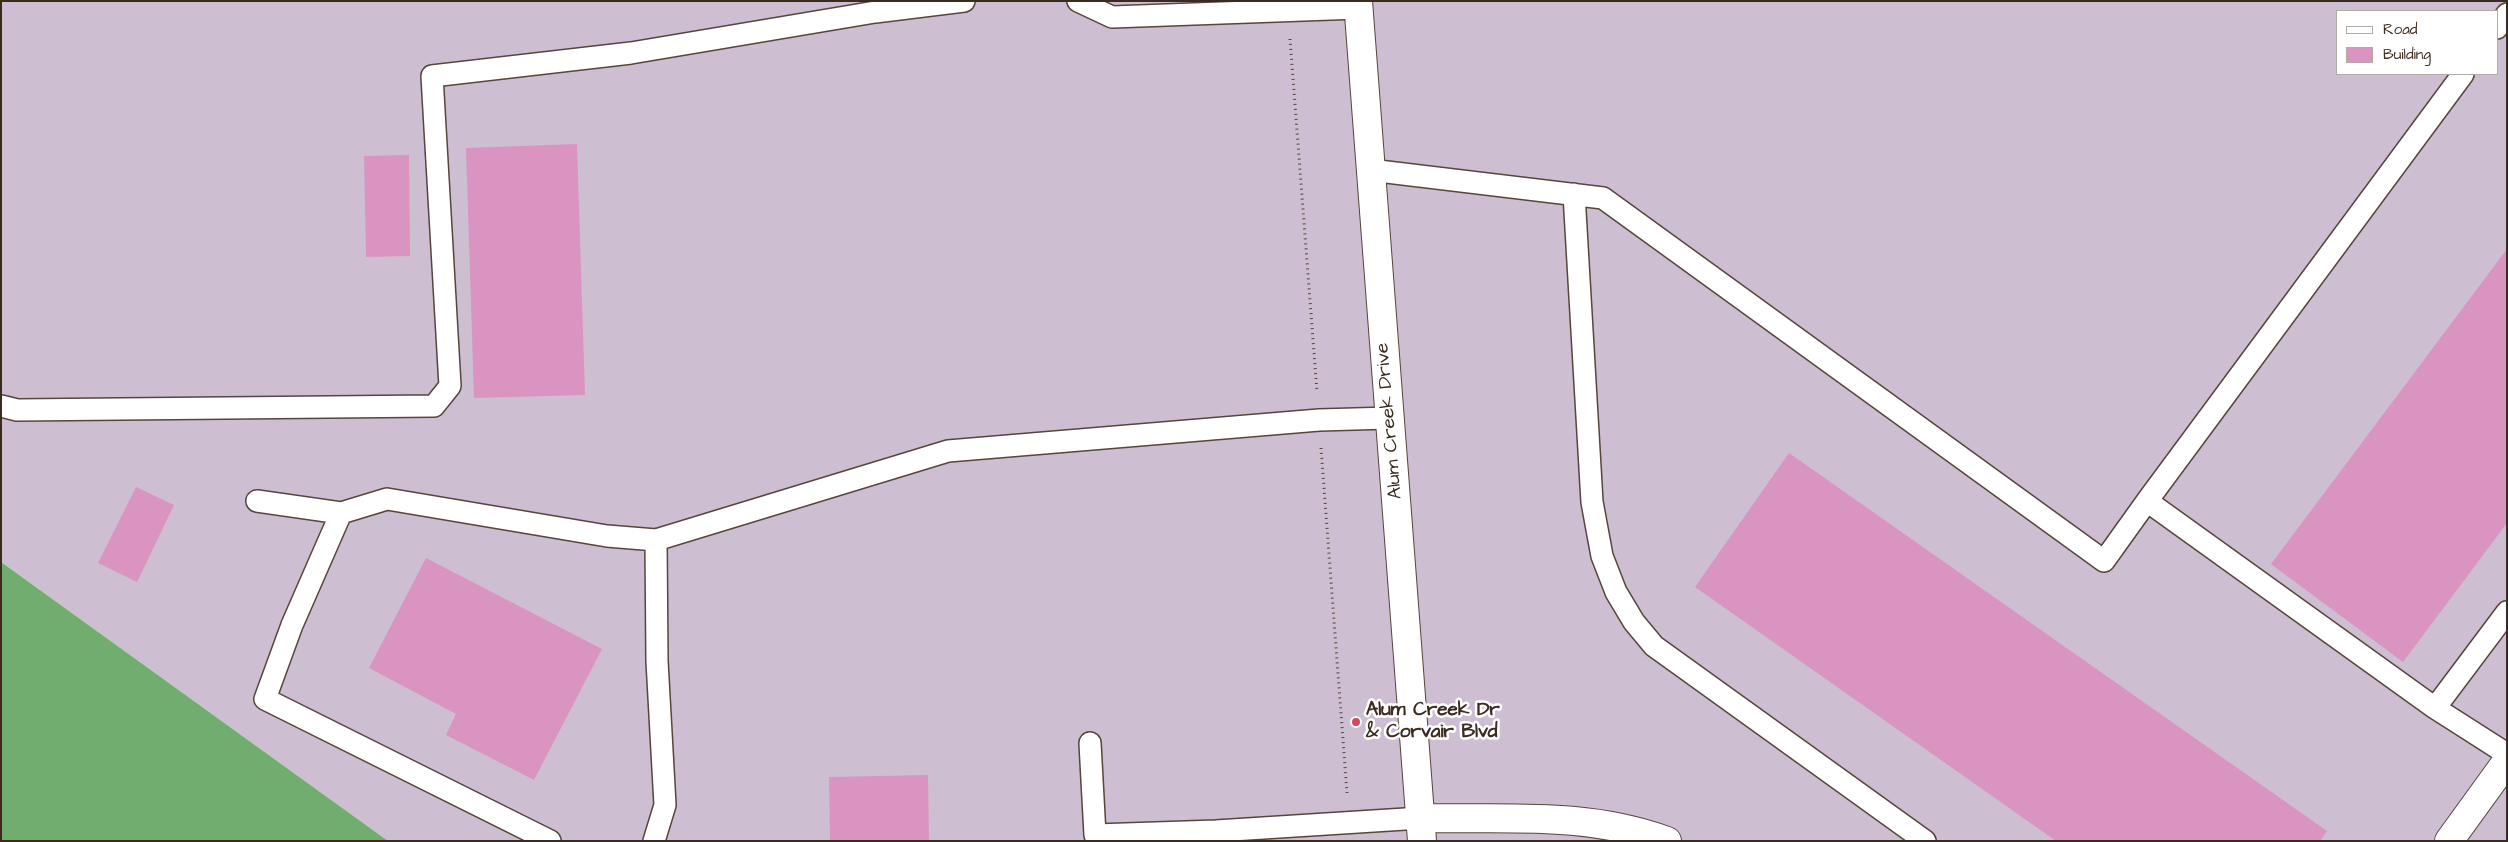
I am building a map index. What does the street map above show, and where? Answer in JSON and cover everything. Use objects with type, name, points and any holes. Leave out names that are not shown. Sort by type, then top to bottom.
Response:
[{"type":"main road","name":"Alum Creek Drive","points":[[1358,4],[1421,829]]},
{"type":"main road","points":[[2449,841],[2507,761]]},
{"type":"main road","points":[[1421,829],[1489,820],[1543,817],[1599,823],[1642,832],[1666,841]]},
{"type":"lane","points":[[1,406],[17,410],[434,406],[450,386],[432,76],[631,53],[875,12],[964,1]]},
{"type":"lane","points":[[1078,1],[1112,17],[1358,4]]},
{"type":"lane","points":[[2498,27],[2507,14]]},
{"type":"lane","points":[[1370,170],[1603,198],[2104,561],[2462,75]]},
{"type":"lane","points":[[1574,194],[1592,502],[1602,556],[1616,592],[1634,622],[1654,646],[1925,841]]},
{"type":"lane","points":[[257,501],[341,513],[387,499],[607,536],[656,540],[948,452],[1319,420],[1390,418]]},
{"type":"lane","points":[[2147,502],[2435,708],[2507,754]]},
{"type":"lane","points":[[341,513],[292,625],[265,699],[550,841]]},
{"type":"lane","points":[[654,841],[665,805],[657,661],[656,540]]},
{"type":"lane","points":[[2435,708],[2507,612]]},
{"type":"lane","points":[[1090,743],[1095,835],[1216,831],[1421,829]]},
{"type":"shaded area","points":[[1,1],[2507,1],[2507,841],[388,841],[1,562]]},
{"type":"green space","points":[[1,562],[388,841],[1,841]]},
{"type":"building","points":[[577,144],[585,395],[474,398],[466,148]]},
{"type":"building","points":[[409,155],[410,256],[366,257],[364,156]]},
{"type":"building","points":[[2507,249],[2507,523],[2403,662],[2271,564]]},
{"type":"building","points":[[1789,453],[2327,831],[2320,841],[2056,841],[1695,587]]},
{"type":"building","points":[[136,487],[174,505],[137,582],[98,563]]},
{"type":"building","points":[[426,558],[602,649],[534,780],[446,735],[456,714],[369,668]]},
{"type":"building","points":[[928,775],[929,841],[830,841],[829,777]]},
{"type":"place","name":"Alum Creek Dr & Corvair Blvd","points":[[1356,722]]}]
